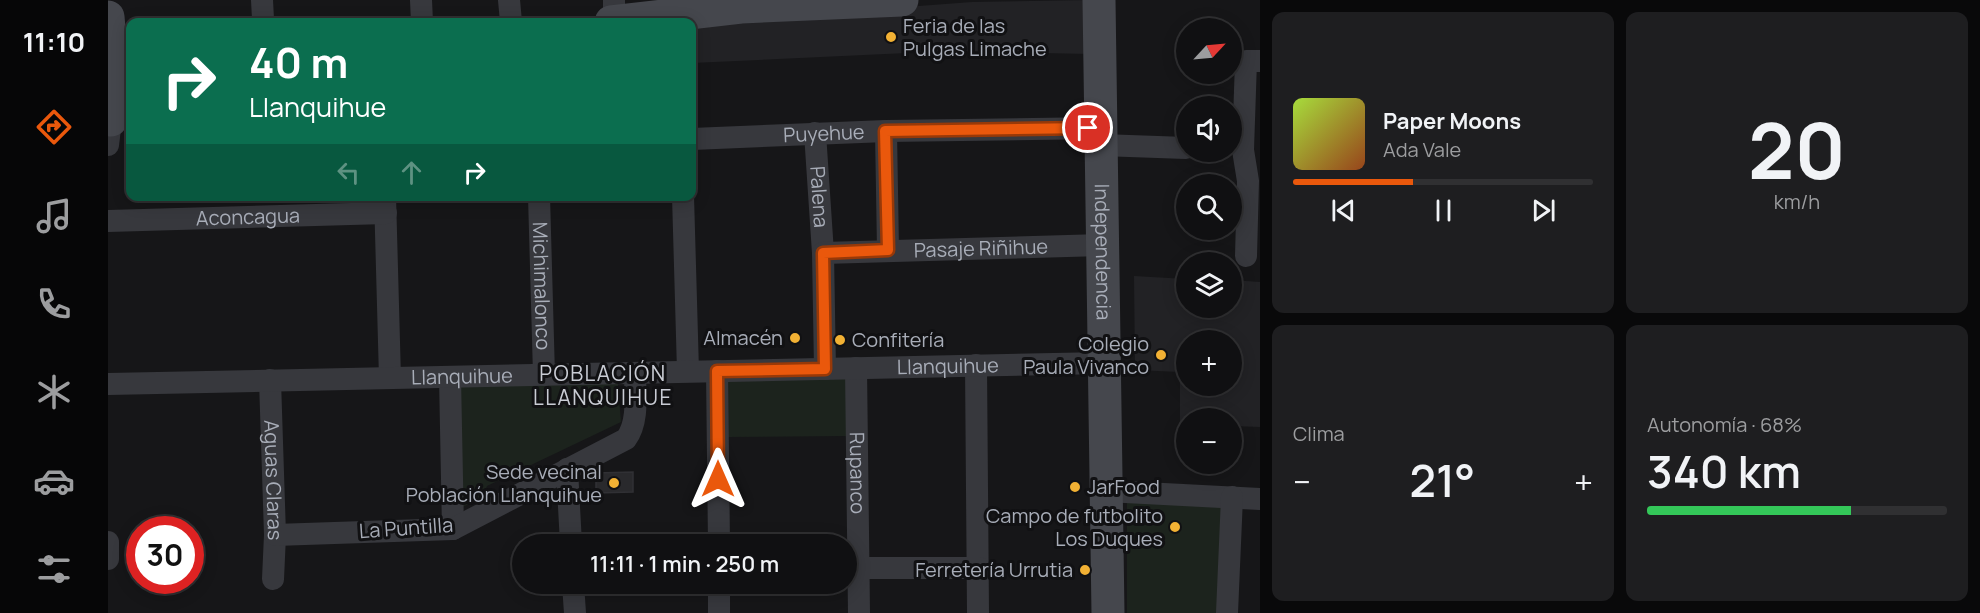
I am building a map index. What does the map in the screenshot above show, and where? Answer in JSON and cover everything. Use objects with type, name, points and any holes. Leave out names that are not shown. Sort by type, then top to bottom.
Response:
[{"type":"main road","points":[[640,18],[741,3],[885,0]]},
{"type":"main road","name":"Independencia","points":[[1099,0],[1108,613]]},
{"type":"main road","points":[[108,17],[113,73],[114,124]]},
{"type":"street","points":[[421,0],[422,18]]},
{"type":"street","points":[[509,0],[511,18]]},
{"type":"street","points":[[613,18],[614,0]]},
{"type":"street","points":[[1246,256],[1248,181],[1245,150],[1246,61],[1260,61]]},
{"type":"street","points":[[885,131],[888,250]]},
{"type":"street","name":"Puyehue","points":[[696,140],[885,131],[1101,136],[1176,147]]},
{"type":"street","name":"Palena","points":[[815,133],[823,253],[825,369]]},
{"type":"street","name":"Michimalonco","points":[[538,201],[544,375]]},
{"type":"street","points":[[683,201],[688,371]]},
{"type":"street","points":[[385,205],[390,378]]},
{"type":"street","name":"Aconcagua","points":[[108,221],[385,205]]},
{"type":"street","name":"Pasaje Riñihue","points":[[823,253],[1102,245]]},
{"type":"street","name":"Llanquihue","points":[[108,384],[1104,363]]},
{"type":"street","points":[[976,365],[978,613]]},
{"type":"street","name":"Rupanco","points":[[856,368],[859,613]]},
{"type":"street","points":[[717,371],[719,534]]},
{"type":"street","name":"La Puntilla","points":[[275,535],[453,529],[626,439],[633,430],[635,373]]},
{"type":"street","points":[[450,377],[453,529]]},
{"type":"street","name":"Aguas Claras","points":[[270,380],[275,535],[273,579]]},
{"type":"street","points":[[567,469],[570,534]]},
{"type":"street","points":[[1106,491],[1260,499]]},
{"type":"street","points":[[1227,613],[1232,497]]},
{"type":"street","points":[[108,542],[108,559]]},
{"type":"street","points":[[858,568],[979,568]]},
{"type":"street","points":[[573,594],[574,613]]},
{"type":"street","points":[[719,594],[719,613]]},
{"type":"shaded area","name":"Feria de las Pulgas Limache","points":[[1091,0],[1090,54],[950,51],[696,63],[696,23],[972,2]]},
{"type":"shaded area","name":"Colegio Paula Vivanco","points":[[1134,276],[1176,278],[1176,318],[1242,318],[1242,281],[1260,282],[1260,427],[1242,426],[1242,408],[1180,408],[1180,396],[1242,396],[1242,330],[1176,330],[1176,372],[1135,370]]},
{"type":"shaded area","points":[[847,372],[848,436],[727,437],[726,374]]},
{"type":"shaded area","points":[[617,373],[621,422],[487,486],[482,497],[461,508],[459,375]]},
{"type":"shaded area","points":[[1127,503],[1225,503],[1223,613],[1127,613]]},
{"type":"building","name":"Sede vecinal Población Llanquihue","points":[[633,472],[633,492],[596,493],[596,473]]},
{"type":"place","name":"Feria de las Pulgas Limache","points":[[891,37]]},
{"type":"place","name":"Almacén","points":[[795,338]]},
{"type":"place","name":"Confitería","points":[[840,340]]},
{"type":"place","name":"Colegio Paula Vivanco","points":[[1161,355]]},
{"type":"place","name":"Sede vecinal Población Llanquihue","points":[[614,483]]},
{"type":"place","name":"JarFood","points":[[1075,487]]},
{"type":"place","name":"Campo de futbolito Los Duques","points":[[1175,527]]},
{"type":"place","name":"Ferretería Urrutia","points":[[1085,570]]},
{"type":"district","name":"POBLACIÓN LLANQUIHUE","points":[[603,386]]},
{"type":"route","points":[[718,479],[717,371],[825,369],[823,253],[888,250],[885,131],[1088,128]]}]
